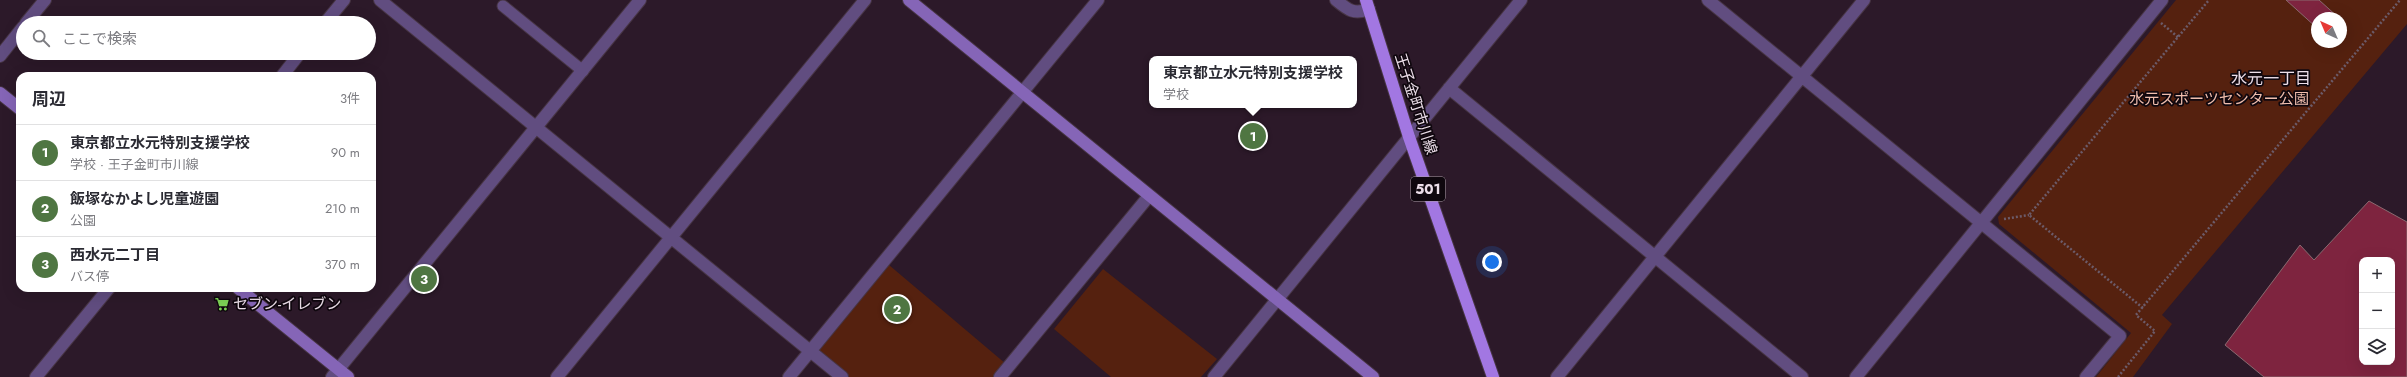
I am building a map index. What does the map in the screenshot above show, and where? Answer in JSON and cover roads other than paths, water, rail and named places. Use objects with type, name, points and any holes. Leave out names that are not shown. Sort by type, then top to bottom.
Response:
[{"type":"main road","name":"王子金町市川線","points":[[1367,4],[1409,137],[1493,377]]},
{"type":"street","points":[[32,16],[45,0]]},
{"type":"street","points":[[331,16],[344,0]]},
{"type":"street","points":[[380,0],[842,377]]},
{"type":"street","points":[[335,373],[640,0]]},
{"type":"street","points":[[557,377],[865,0]]},
{"type":"street","points":[[909,0],[1024,92],[1149,196],[1278,299],[1372,377]]},
{"type":"street","points":[[790,377],[1098,0]]},
{"type":"street","points":[[1336,0],[1349,11],[1358,13],[1367,4]]},
{"type":"street","points":[[1214,377],[1521,0]]},
{"type":"street","points":[[1708,0],[2120,336],[2086,377]]},
{"type":"street","points":[[1557,377],[1864,0]]},
{"type":"street","points":[[1856,377],[2162,0]]},
{"type":"street","points":[[0,56],[16,36]]},
{"type":"street","points":[[285,72],[295,60]]},
{"type":"street","points":[[1449,88],[1802,377]]},
{"type":"street","points":[[0,93],[16,106]]},
{"type":"street","points":[[1000,377],[1149,196]]},
{"type":"street","points":[[36,377],[105,292]]},
{"type":"street","points":[[243,292],[335,373],[348,377]]},
{"type":"lane","points":[[503,6],[583,70]]},
{"type":"place","name":"東京都立水元特別支援学校","points":[[1253,136]]},
{"type":"place","name":"西水元二丁目","points":[[424,279]]},
{"type":"place","name":"セブン-イレブン","points":[[222,304]]},
{"type":"place","name":"飯塚なかよし児童遊園","points":[[897,309]]},
{"type":"district","name":"水元一丁目","points":[[2271,78]]},
{"type":"park label","name":"水元スポーツセンター公園","points":[[2219,99]]}]
